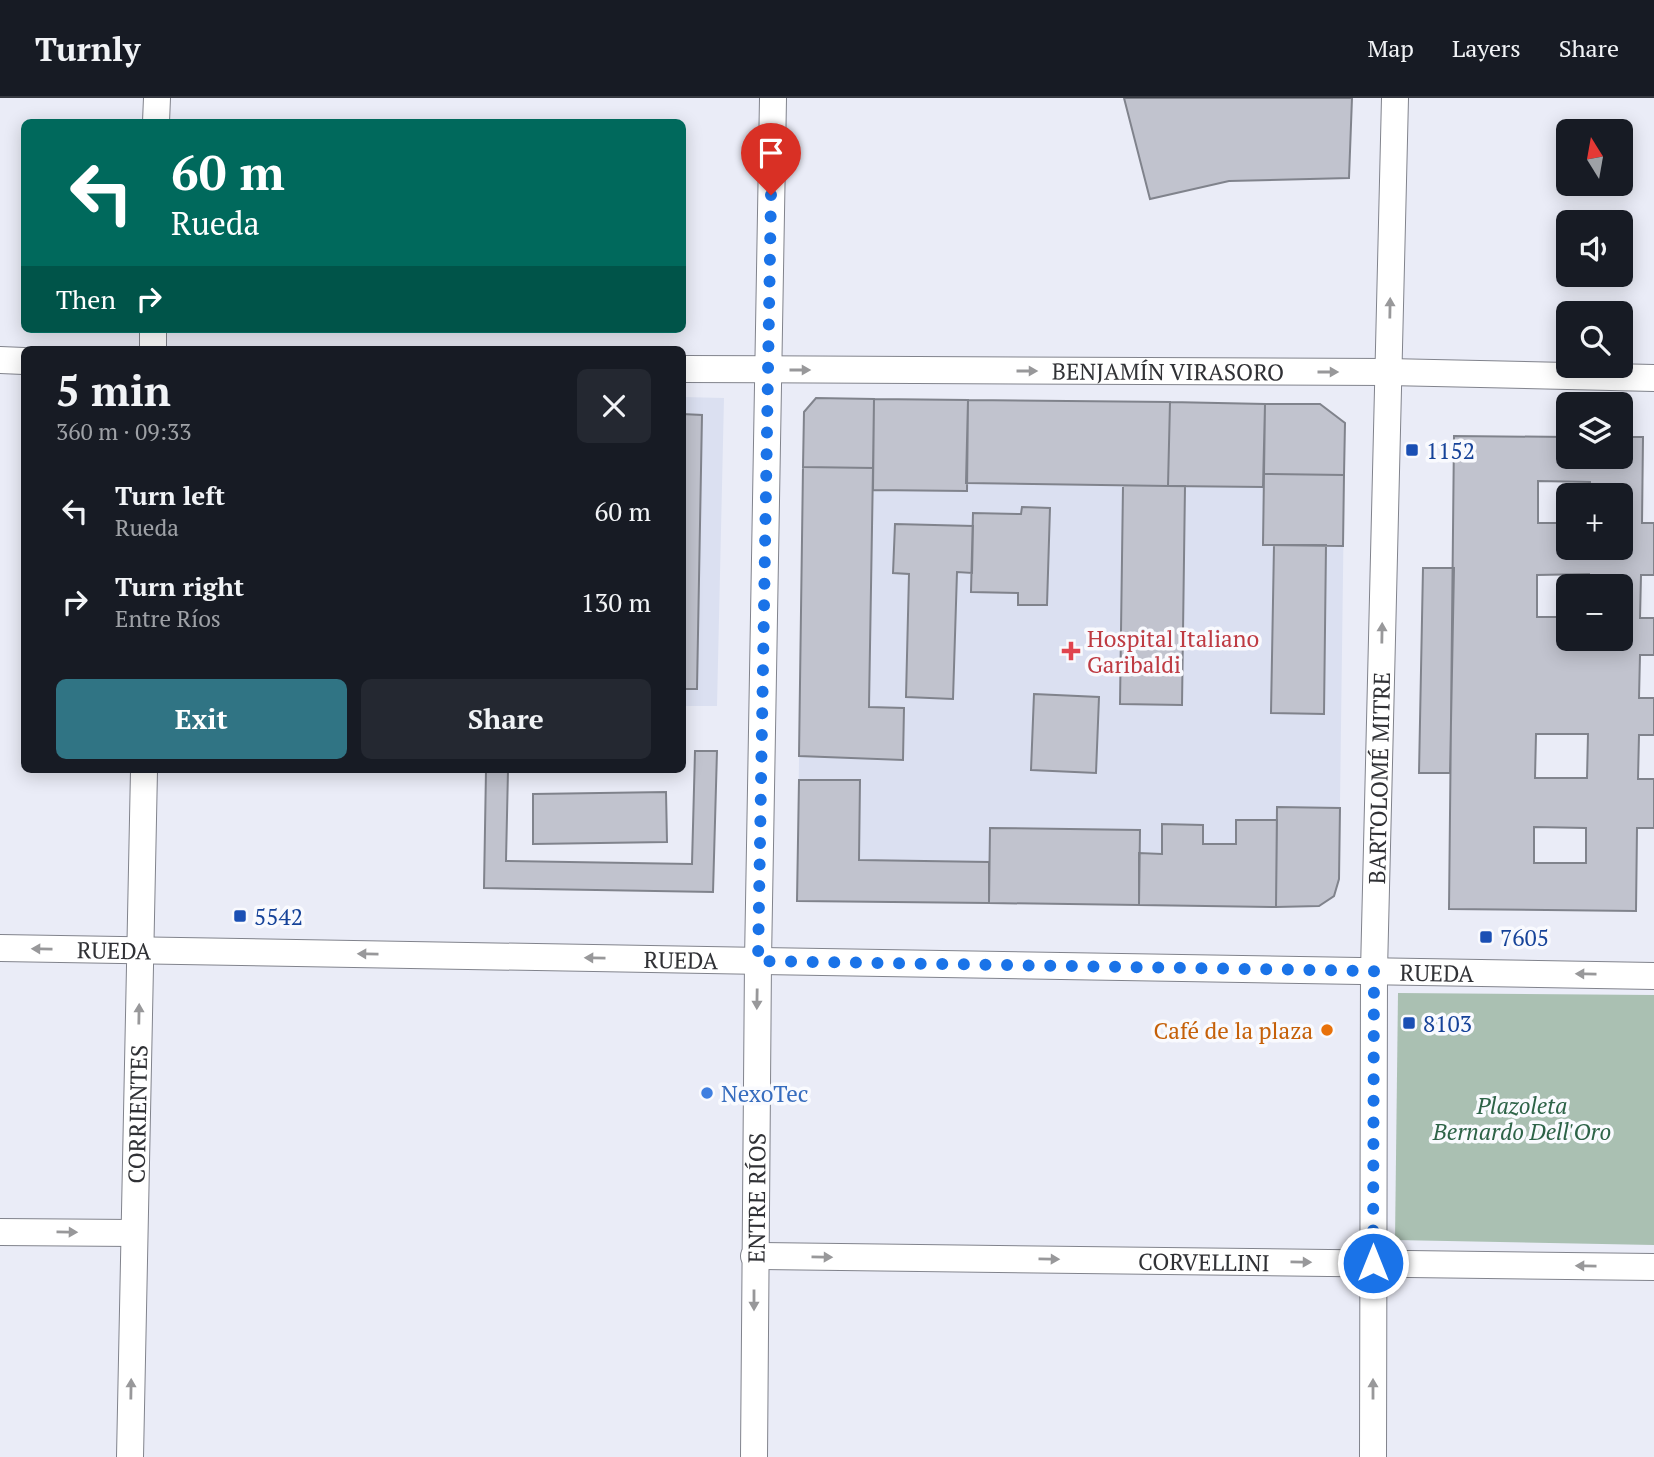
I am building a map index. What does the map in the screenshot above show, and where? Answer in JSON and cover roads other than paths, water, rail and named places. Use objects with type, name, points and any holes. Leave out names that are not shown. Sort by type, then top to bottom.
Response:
[{"type":"street","points":[[156,119],[157,98]]},
{"type":"street","name":"ENTRE RÍOS","points":[[754,1457],[758,961],[773,98]]},
{"type":"street","name":"BARTOLOMÉ MITRE","points":[[1373,1457],[1374,971],[1395,98]]},
{"type":"street","points":[[0,360],[21,361]]},
{"type":"street","name":"BENJAMÍN VIRASORO","points":[[686,369],[1388,372],[1654,378]]},
{"type":"street","name":"CORRIENTES","points":[[130,1457],[144,773]]},
{"type":"street","name":"RUEDA","points":[[0,948],[1654,976]]},
{"type":"street","points":[[0,1232],[134,1233]]},
{"type":"street","name":"CORVELLINI","points":[[754,1256],[1654,1267]]},
{"type":"place","name":"1152","points":[[1412,450]]},
{"type":"place","name":"Hospital Italiano Garibaldi","points":[[1071,651]]},
{"type":"place","name":"5542","points":[[240,916]]},
{"type":"place","name":"7605","points":[[1486,937]]},
{"type":"place","name":"8103","points":[[1409,1023]]},
{"type":"place","name":"Café de la plaza","points":[[1327,1030]]},
{"type":"place","name":"NexoTec","points":[[707,1093]]},
{"type":"park label","name":"Plazoleta Bernardo Dell'Oro","points":[[1522,1118]]}]
